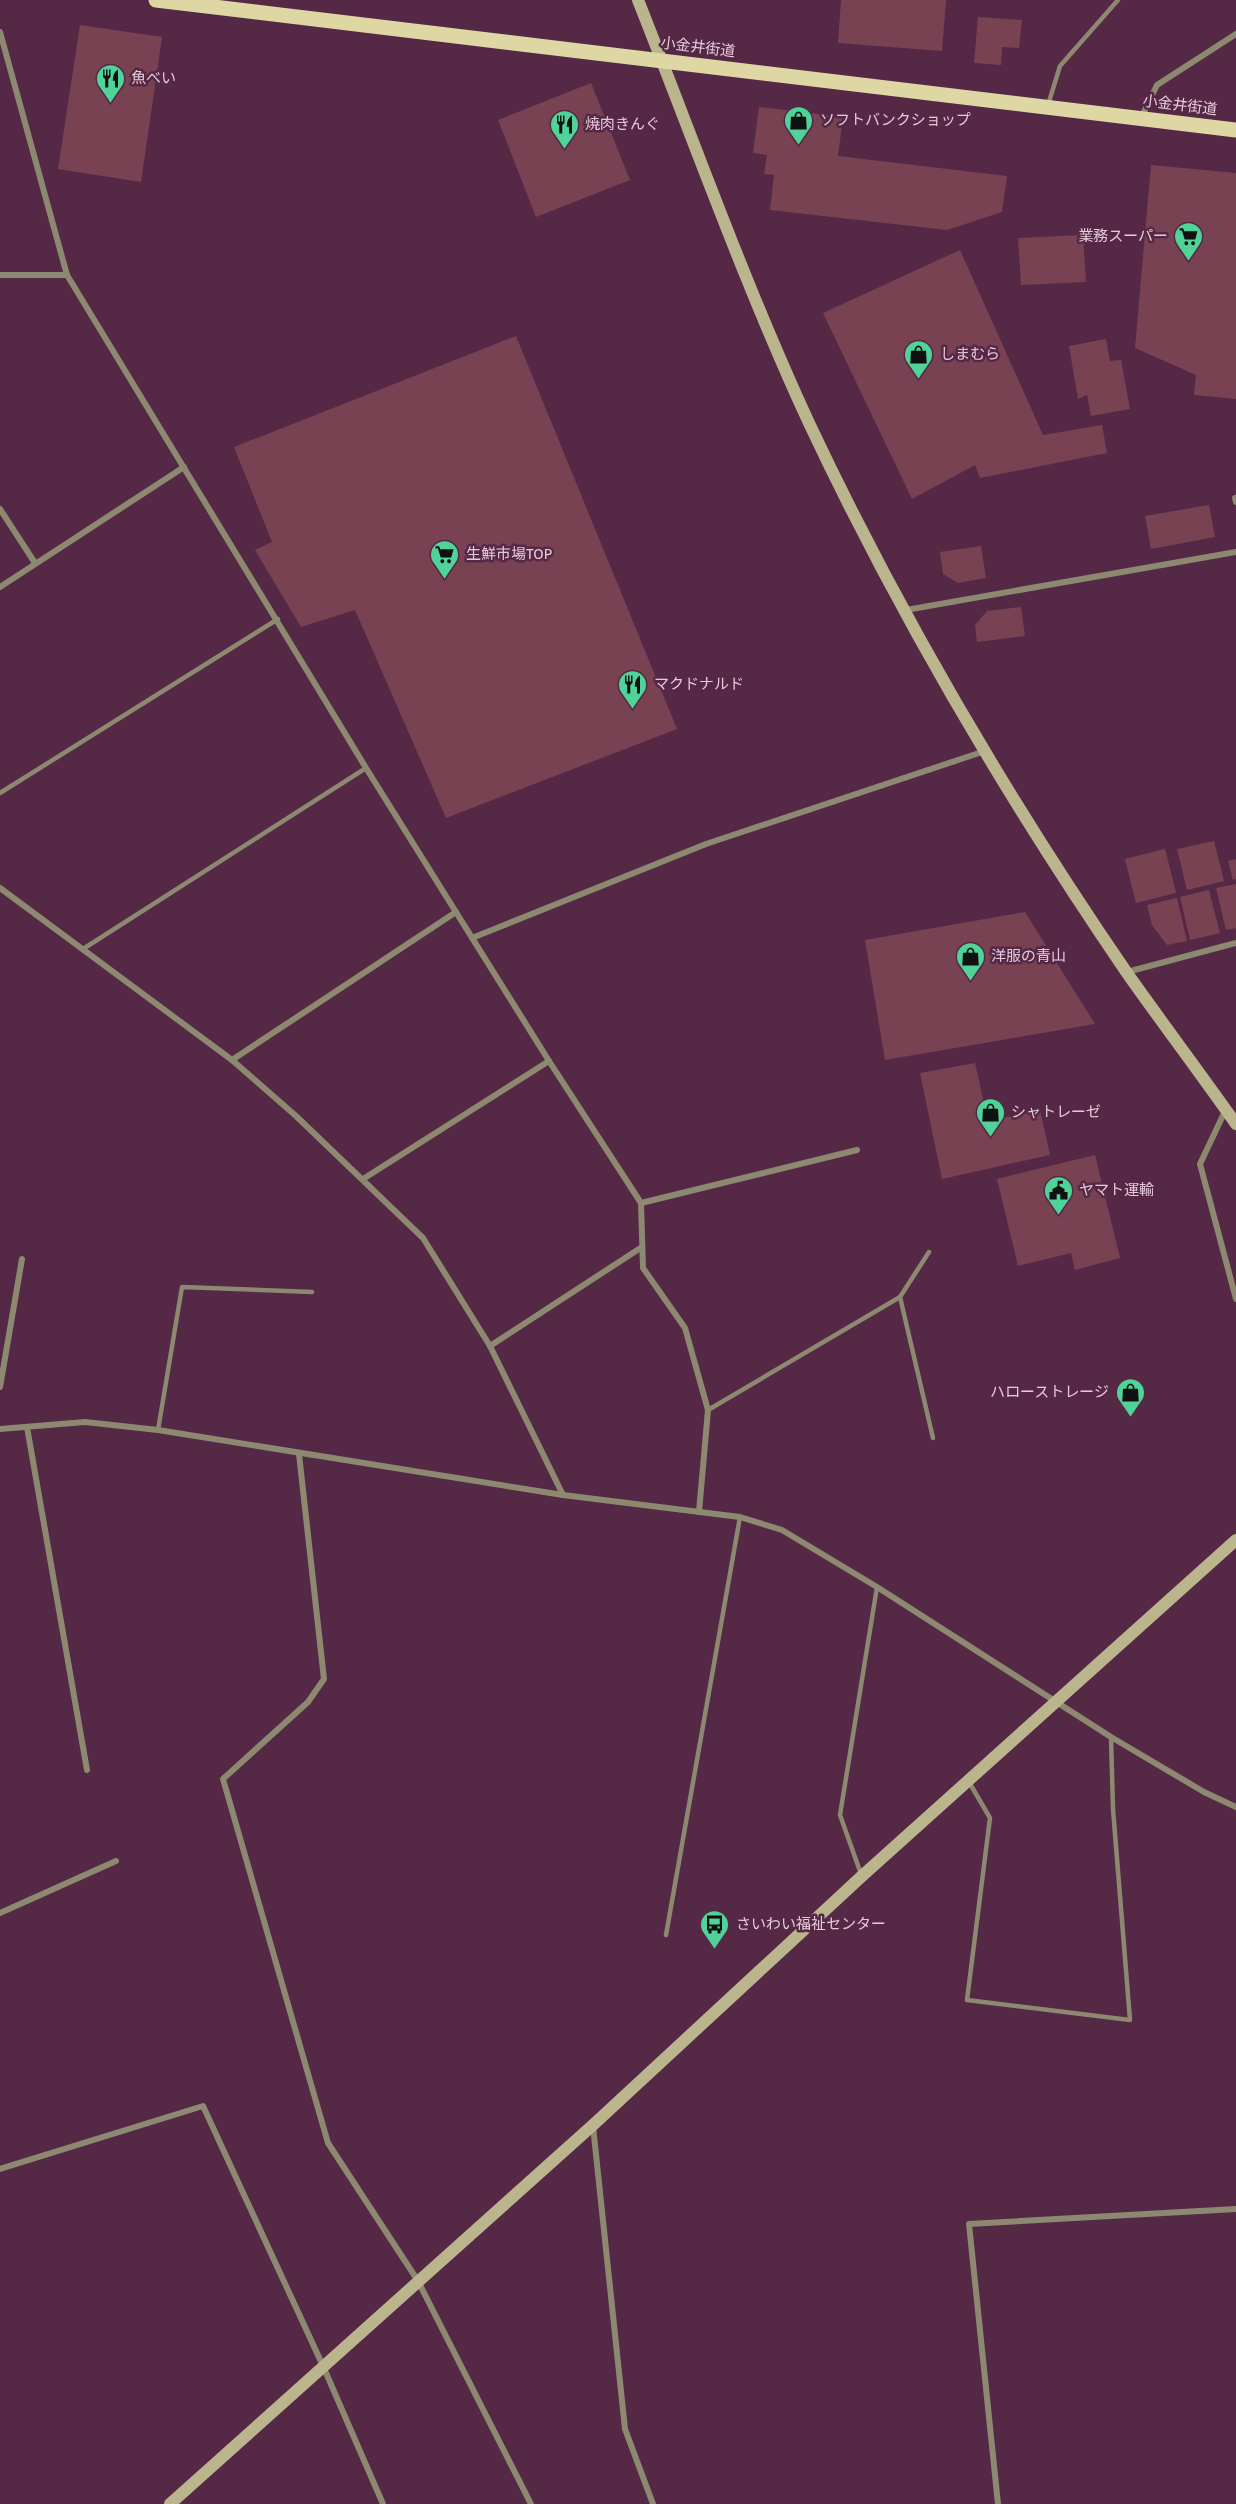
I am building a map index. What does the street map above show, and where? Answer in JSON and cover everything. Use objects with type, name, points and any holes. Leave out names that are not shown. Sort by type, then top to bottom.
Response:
[{"type":"main road","name":"小金井街道","points":[[156,0],[1236,130]]},
{"type":"street","points":[[638,0],[754,296],[809,423],[906,610],[985,752],[1127,972],[1236,1124]]},
{"type":"street","points":[[0,32],[68,275],[366,768],[549,1061],[641,1203],[643,1268],[684,1328],[708,1410],[699,1512]]},
{"type":"street","points":[[1141,119],[1157,85],[1236,34]]},
{"type":"street","points":[[0,275],[68,275]]},
{"type":"street","points":[[0,587],[184,467]]},
{"type":"street","points":[[0,509],[35,563]]},
{"type":"street","points":[[906,610],[1236,552]]},
{"type":"street","points":[[472,938],[706,844],[985,752]]},
{"type":"street","points":[[0,888],[232,1060],[363,1179],[423,1238],[490,1346],[563,1495]]},
{"type":"street","points":[[232,1060],[456,912]]},
{"type":"street","points":[[1127,972],[1236,943]]},
{"type":"street","points":[[363,1179],[549,1061]]},
{"type":"street","points":[[1226,1109],[1200,1164],[1236,1299]]},
{"type":"street","points":[[641,1203],[857,1150]]},
{"type":"street","points":[[490,1346],[642,1247]]},
{"type":"street","points":[[0,1387],[22,1259]]},
{"type":"street","points":[[0,1429],[85,1422],[158,1430],[563,1495],[740,1517],[782,1530],[877,1587],[1111,1737],[1204,1792],[1236,1807]]},
{"type":"street","points":[[27,1427],[87,1770]]},
{"type":"street","points":[[299,1454],[324,1679],[308,1702],[223,1779],[328,2143],[418,2281],[531,2504]]},
{"type":"street","points":[[170,2504],[593,2125],[862,1876],[1236,1540]]},
{"type":"street","points":[[0,1913],[116,1861]]},
{"type":"street","points":[[0,2169],[203,2106],[323,2366],[383,2504]]},
{"type":"street","points":[[593,2125],[625,2429],[653,2504]]},
{"type":"street","points":[[999,2504],[969,2224],[1236,2209]]},
{"type":"lane","points":[[1047,107],[1060,66],[1118,0]]},
{"type":"lane","points":[[0,793],[278,619]]},
{"type":"lane","points":[[83,949],[366,768]]},
{"type":"lane","points":[[708,1410],[900,1296],[929,1252]]},
{"type":"lane","points":[[158,1430],[182,1287],[312,1292]]},
{"type":"lane","points":[[900,1296],[933,1438]]},
{"type":"lane","points":[[666,1935],[740,1517]]},
{"type":"lane","points":[[862,1876],[840,1815],[877,1587]]},
{"type":"lane","points":[[968,1780],[990,1818],[967,2000],[1130,2020],[1113,1809],[1111,1737]]},
{"type":"building","points":[[841,0],[946,0],[942,51],[838,43]]},
{"type":"building","points":[[978,17],[1022,20],[1019,48],[1002,47],[1001,65],[974,63]]},
{"type":"building","name":"魚べい","points":[[80,25],[162,37],[141,182],[58,169]]},
{"type":"building","name":"焼肉きんぐ","points":[[591,83],[630,180],[536,217],[498,120]]},
{"type":"building","points":[[759,107],[843,117],[838,156],[1007,176],[1002,212],[947,230],[770,210],[774,175],[764,174],[767,155],[753,153]]},
{"type":"building","name":"業務スーパー","points":[[1151,165],[1236,173],[1236,399],[1194,395],[1196,375],[1135,348]]},
{"type":"building","points":[[1083,235],[1086,282],[1021,285],[1018,238]]},
{"type":"building","points":[[960,250],[1043,435],[1102,425],[1107,453],[980,478],[975,465],[912,499],[823,313]]},
{"type":"building","name":"生鮮市場TOP","points":[[516,336],[677,729],[446,818],[355,610],[301,627],[255,550],[272,542],[234,447]]},
{"type":"building","points":[[1106,339],[1110,361],[1121,360],[1130,409],[1091,416],[1087,395],[1078,399],[1069,346]]},
{"type":"building","points":[[1209,505],[1215,537],[1151,549],[1145,516]]},
{"type":"building","points":[[981,546],[986,578],[958,583],[943,574],[940,552]]},
{"type":"building","points":[[1021,607],[1025,636],[977,642],[975,625],[987,611]]},
{"type":"building","points":[[1214,841],[1224,881],[1187,890],[1177,849]]},
{"type":"building","points":[[1165,849],[1176,893],[1136,903],[1125,859]]},
{"type":"building","points":[[1236,859],[1236,879],[1233,880],[1228,861]]},
{"type":"building","points":[[1236,884],[1236,928],[1226,930],[1216,888]]},
{"type":"building","points":[[1209,890],[1220,933],[1190,940],[1180,897]]},
{"type":"building","points":[[1177,898],[1187,941],[1167,945],[1152,925],[1147,905]]},
{"type":"building","name":"洋服の青山","points":[[1025,912],[1095,1024],[885,1060],[865,940]]},
{"type":"building","name":"シャトレーゼ","points":[[975,1063],[988,1121],[1040,1110],[1050,1155],[942,1179],[920,1073]]},
{"type":"building","name":"ヤマト運輸","points":[[1095,1155],[1120,1258],[1075,1270],[1071,1253],[1018,1266],[997,1179]]},
{"type":"place","name":"魚べい","points":[[110,104]]},
{"type":"place","name":"ソフトバンクショップ","points":[[799,146]]},
{"type":"place","name":"焼肉きんぐ","points":[[564,150]]},
{"type":"place","name":"業務スーパー","points":[[1189,262]]},
{"type":"place","name":"しまむら","points":[[919,380]]},
{"type":"place","name":"生鮮市場TOP","points":[[445,580]]},
{"type":"place","name":"マクドナルド","points":[[633,710]]},
{"type":"place","name":"洋服の青山","points":[[970,982]]},
{"type":"place","name":"シャトレーゼ","points":[[990,1138]]},
{"type":"place","name":"ヤマト運輸","points":[[1058,1216]]},
{"type":"place","name":"ハローストレージ","points":[[1130,1418]]},
{"type":"place","name":"さいわい福祉センター","points":[[715,1950]]}]
